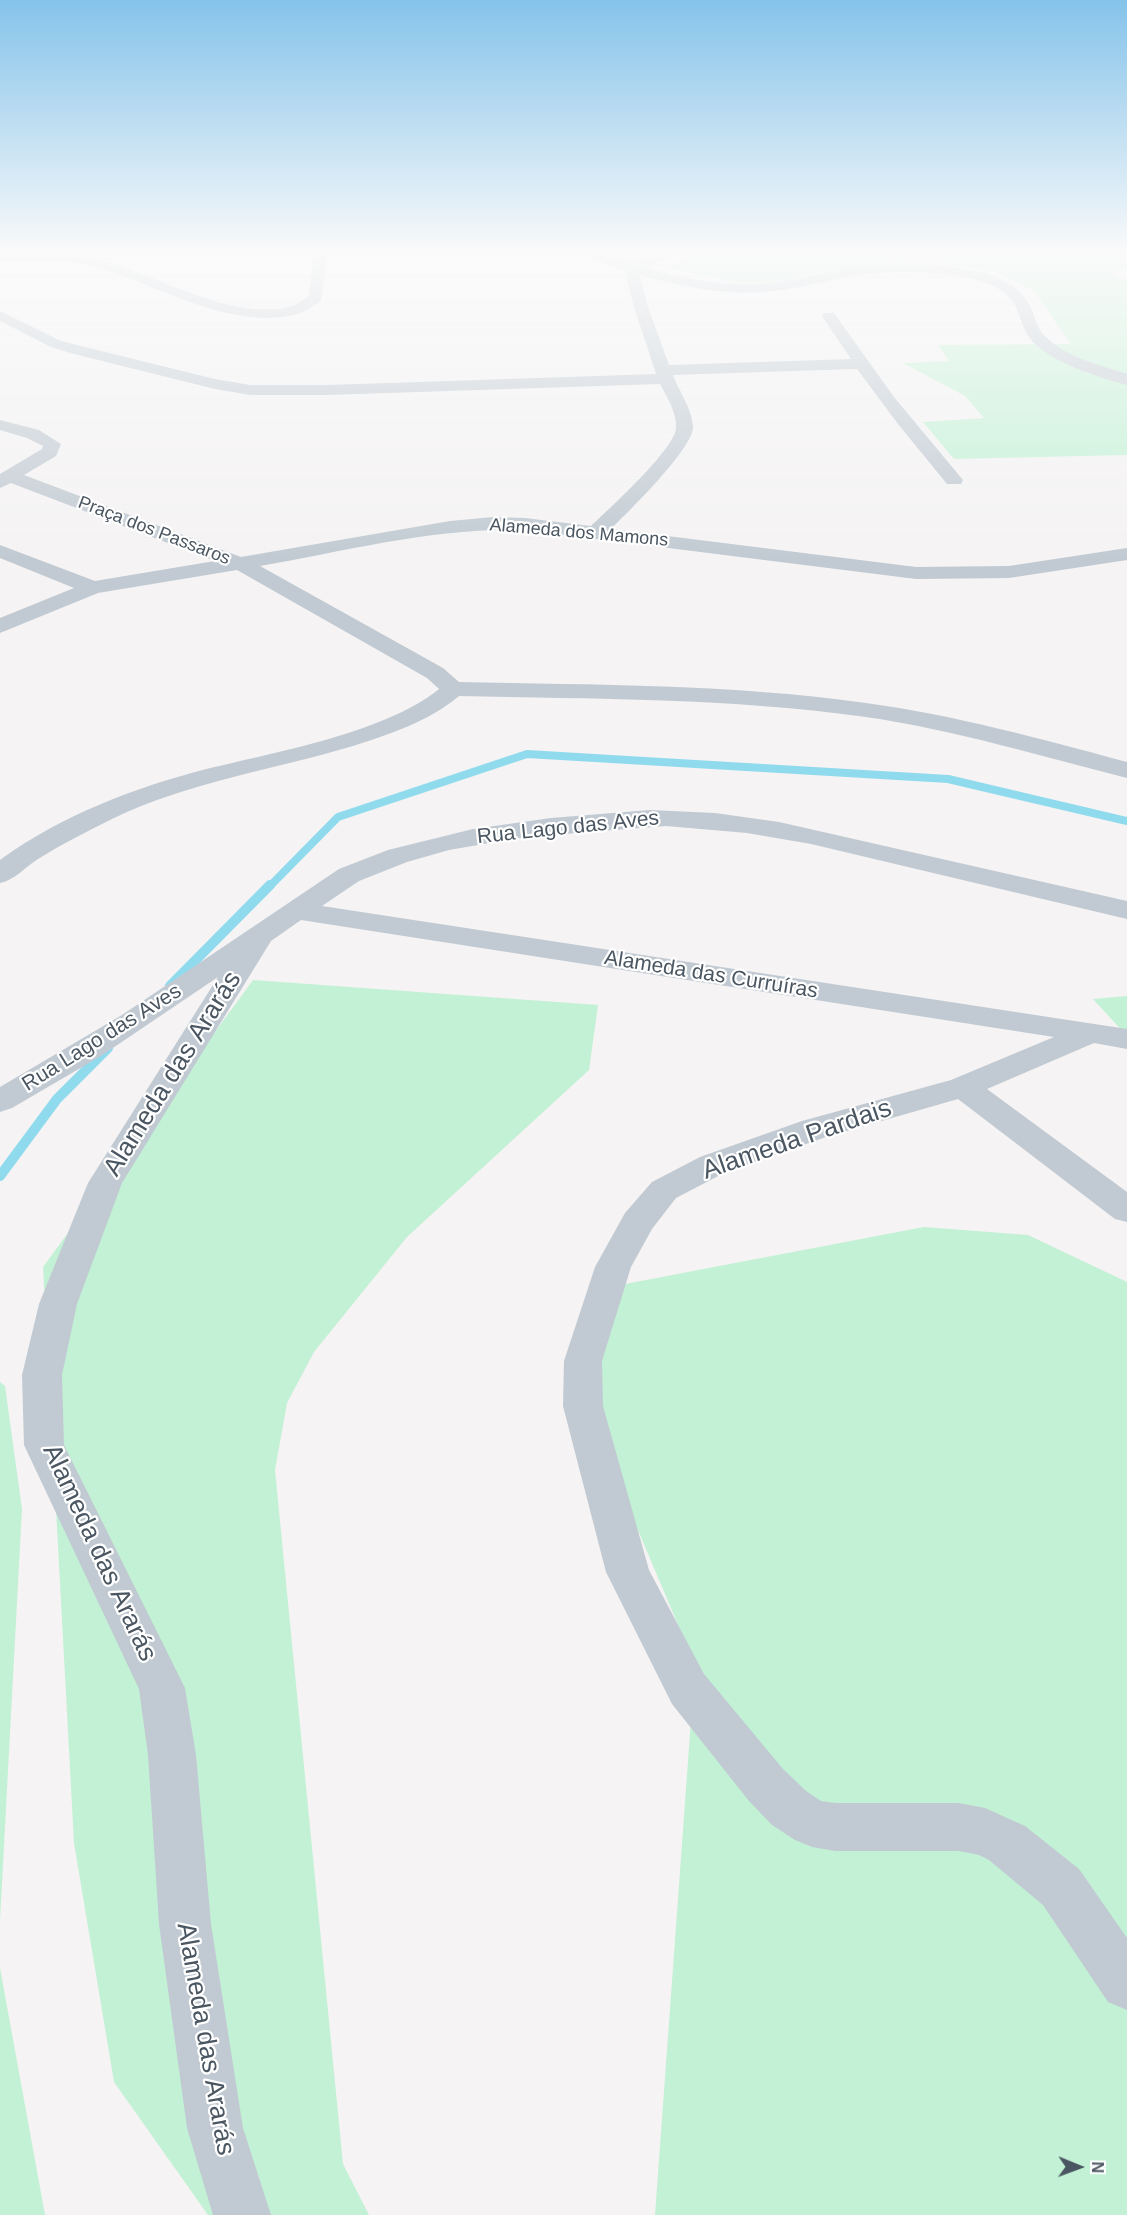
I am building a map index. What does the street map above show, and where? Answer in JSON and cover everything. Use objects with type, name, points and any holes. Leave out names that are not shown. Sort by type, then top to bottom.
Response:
[{"type":"street","points":[[89,353],[215,384],[250,390],[328,390],[859,364]]},
{"type":"street","points":[[597,531],[627,502],[679,444],[685,428],[680,405],[664,375],[657,353]]},
{"type":"street","points":[[852,353],[914,436],[954,480]]},
{"type":"street","points":[[1065,353],[1127,381]]},
{"type":"street","points":[[0,425],[33,434],[52,444],[50,452],[6,480]]},
{"type":"street","name":"Praça dos Passaros","points":[[6,480],[242,564]]},
{"type":"street","name":"Alameda dos Mamons","points":[[242,564],[461,526],[493,523],[597,531],[916,573],[1009,572],[1127,554]]},
{"type":"street","points":[[0,551],[93,588]]},
{"type":"street","points":[[242,564],[435,673],[453,689],[706,695],[805,702],[868,710],[960,727],[1127,770]]},
{"type":"street","name":"Praça dos Passaros","points":[[0,626],[93,588],[242,564]]},
{"type":"street","points":[[0,875],[16,859],[113,807],[180,783],[379,730],[422,711],[447,696],[453,689]]},
{"type":"street","name":"Rua Lago das Aves","points":[[0,1101],[27,1087],[133,1020],[349,875],[382,860],[423,847],[501,831],[617,820],[681,818],[745,824],[841,842],[1032,891],[1127,910]]},
{"type":"street","name":"Alameda das Curruíras","points":[[295,910],[1127,1039]]},
{"type":"street","name":"Alameda das Ararás","points":[[242,2215],[213,2116],[184,1924],[172,1755],[162,1688],[44,1445],[42,1375],[58,1304],[105,1183],[259,936]]},
{"type":"street","name":"Alameda Pardais","points":[[1092,1033],[963,1087],[814,1129],[711,1165],[664,1190],[638,1222],[613,1267],[583,1361],[584,1406],[628,1572],[688,1689],[766,1785],[789,1808],[812,1823],[835,1827],[959,1827],[985,1832],[1006,1843],[1061,1887],[1127,1983]]},
{"type":"street","points":[[963,1087],[1127,1210]]},
{"type":"green space","points":[[944,353],[1127,353],[1127,455],[954,459],[923,422],[984,418],[965,396],[903,363],[949,361]]},
{"type":"green space","points":[[253,980],[598,1005],[589,1070],[407,1237],[314,1352],[287,1403],[275,1470],[343,2164],[369,2215],[208,2215],[114,2082],[74,1843],[43,1267]]},
{"type":"green space","points":[[1127,996],[1127,1036],[1093,999]]},
{"type":"green space","points":[[924,1227],[1028,1235],[1127,1282],[1127,2215],[655,2215],[695,1665],[597,1433],[604,1288]]},
{"type":"green space","points":[[0,1382],[5,1386],[22,1509],[0,1920]]},
{"type":"green space","points":[[0,1968],[45,2215],[0,2215]]},
{"type":"waterway","points":[[269,887],[338,817],[527,754],[948,779],[1127,821]]},
{"type":"waterway","points":[[170,986],[270,885]]},
{"type":"waterway","points":[[0,1176],[57,1099],[108,1048]]}]
